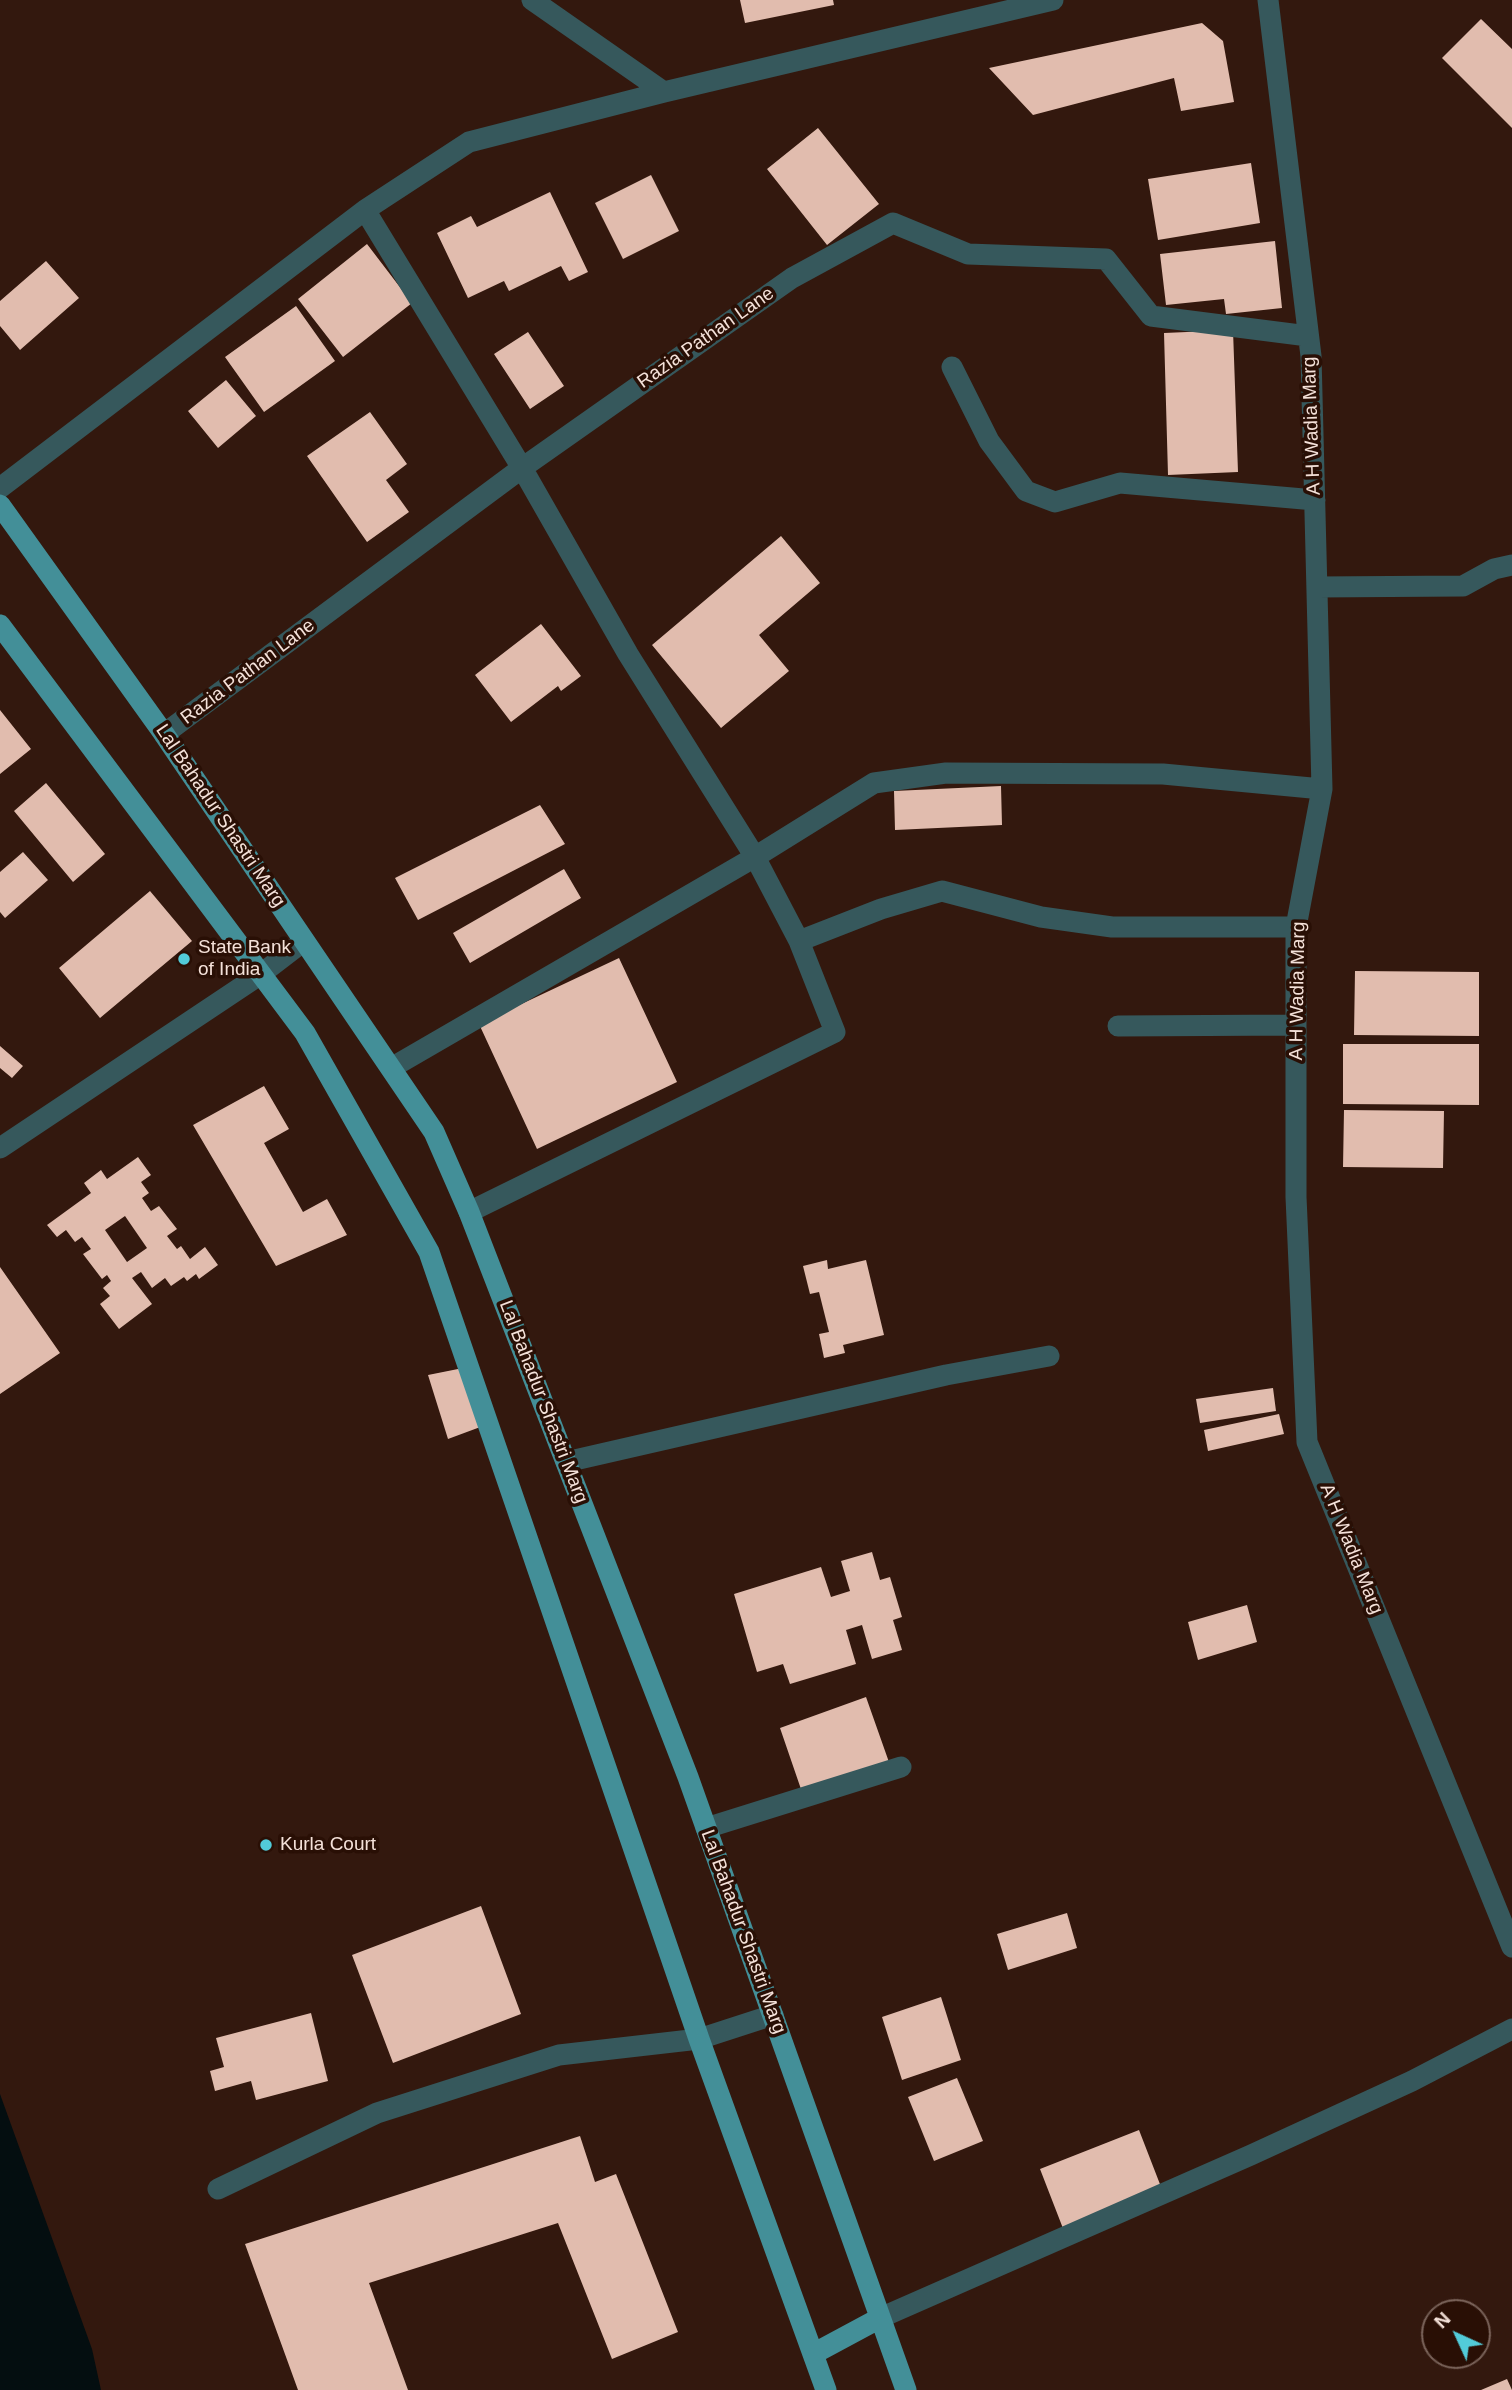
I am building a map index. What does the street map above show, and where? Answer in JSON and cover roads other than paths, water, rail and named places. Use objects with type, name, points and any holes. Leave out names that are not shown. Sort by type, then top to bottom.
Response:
[{"type":"main road","name":"Lal Bahadur Shastri Marg","points":[[0,505],[164,734],[434,1132],[469,1212],[706,1828],[906,2390]]},
{"type":"main road","points":[[0,625],[304,1033],[429,1252],[699,2039],[825,2390]]},
{"type":"main road","points":[[813,2354],[880,2318]]},
{"type":"street","points":[[532,0],[664,92]]},
{"type":"street","points":[[0,488],[365,210],[469,142],[664,92],[1053,0]]},
{"type":"street","name":"A H Wadia Marg","points":[[1268,0],[1308,336],[1315,500],[1322,789],[1296,928],[1296,1197],[1307,1442],[1512,1947]]},
{"type":"street","points":[[365,210],[522,468],[628,654],[755,857],[799,941],[835,1032],[469,1212]]},
{"type":"street","name":"Razia Pathan Lane","points":[[164,734],[522,468],[792,278],[893,223],[968,254],[1106,259],[1152,316],[1308,336]]},
{"type":"street","points":[[952,367],[989,442],[1026,491],[1055,502],[1119,483],[1315,500]]},
{"type":"street","points":[[1317,587],[1462,586],[1494,569],[1512,565]]},
{"type":"street","points":[[391,1069],[755,857],[874,783],[946,773],[1163,774],[1322,789]]},
{"type":"street","points":[[799,941],[881,909],[942,891],[1041,917],[1112,927],[1296,928]]},
{"type":"street","points":[[0,1148],[261,974],[304,941]]},
{"type":"street","points":[[1118,1026],[1296,1025]]},
{"type":"street","points":[[566,1462],[946,1375],[1049,1356]]},
{"type":"street","points":[[706,1828],[901,1768]]},
{"type":"street","points":[[218,2189],[377,2113],[546,2059],[699,2039],[773,2015]]},
{"type":"street","points":[[880,2318],[1251,2155],[1412,2081],[1512,2029]]},
{"type":"place","name":"State Bank of India","points":[[184,959]]},
{"type":"place","name":"Kurla Court","points":[[266,1845]]}]
